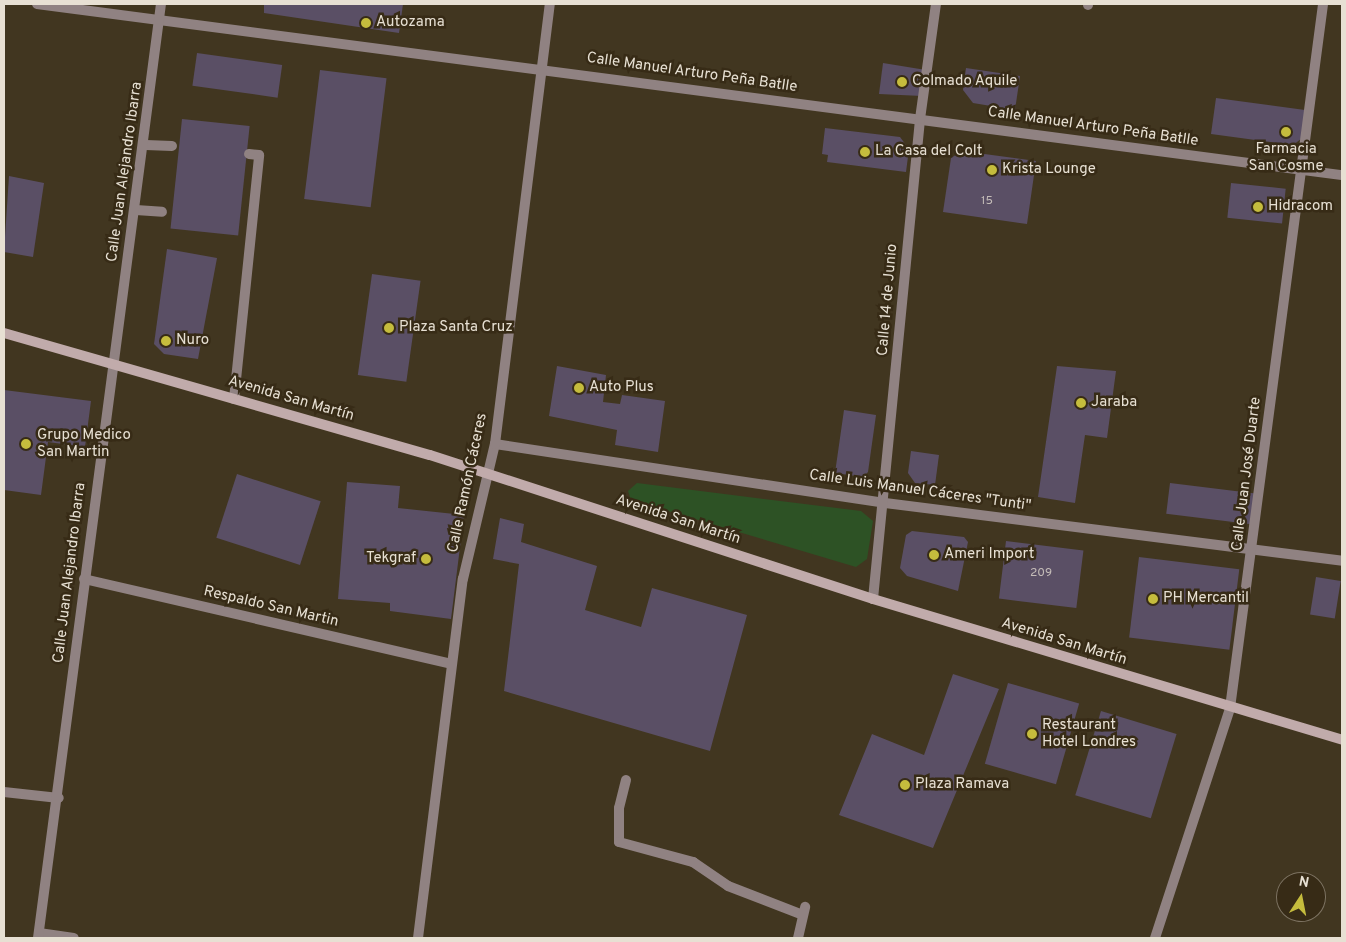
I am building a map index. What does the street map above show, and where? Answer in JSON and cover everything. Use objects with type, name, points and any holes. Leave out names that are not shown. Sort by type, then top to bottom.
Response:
[{"type":"main road","name":"Avenida San Martín","points":[[4,333],[488,473],[873,599],[1230,708],[1342,740]]},
{"type":"street","name":"Calle Manuel Arturo Peña Batlle","points":[[37,4],[542,68],[1342,175]]},
{"type":"street","name":"Calle Juan Alejandro lbarra","points":[[38,936],[59,798],[110,364],[146,145],[161,4]]},
{"type":"street","name":"Calle Ramón Cáceres","points":[[418,938],[451,664],[468,554],[495,444],[550,4]]},
{"type":"street","name":"Calle 14 de Junio","points":[[873,599],[885,503],[920,119],[936,4]]},
{"type":"street","name":"Calle Juan José Duarte","points":[[1155,938],[1230,708],[1253,551],[1324,4]]},
{"type":"street","points":[[146,145],[172,146]]},
{"type":"street","points":[[234,399],[247,224],[259,155],[249,154]]},
{"type":"street","points":[[136,210],[162,212]]},
{"type":"street","name":"Calle Luis Manuel Cáceres \"Tunti\"","points":[[495,444],[885,503],[1342,562]]},
{"type":"street","name":"Respaldo San Martin","points":[[84,579],[451,664]]},
{"type":"street","points":[[626,780],[619,808],[619,842],[693,862],[728,886],[804,911],[798,938]]},
{"type":"street","points":[[4,792],[59,798]]},
{"type":"street","points":[[38,936],[74,938]]},
{"type":"green space","points":[[637,483],[861,511],[873,521],[867,559],[856,567],[631,500],[628,491]]},
{"type":"building","name":"Autozama","points":[[264,4],[403,4],[399,33],[264,13]]},
{"type":"building","points":[[197,53],[282,65],[278,98],[192,86]]},
{"type":"building","name":"Colmado Aquile","points":[[883,63],[926,70],[922,96],[879,94]]},
{"type":"building","points":[[966,68],[1020,76],[1015,110],[973,103],[963,90]]},
{"type":"building","points":[[320,70],[387,78],[371,207],[304,199]]},
{"type":"building","points":[[1216,98],[1305,110],[1301,139],[1293,145],[1211,134]]},
{"type":"building","points":[[182,119],[250,126],[238,236],[171,228]]},
{"type":"building","name":"La Casa del Colt","points":[[825,128],[900,137],[909,149],[906,172],[827,162],[828,155],[822,154]]},
{"type":"building","points":[[962,151],[1036,161],[1027,224],[943,212],[951,158]]},
{"type":"building","points":[[9,176],[44,183],[33,257],[4,252]]},
{"type":"building","name":"Hidracom","points":[[1231,183],[1286,189],[1282,224],[1227,218]]},
{"type":"building","points":[[167,249],[217,258],[198,359],[164,354],[154,344]]},
{"type":"building","name":"Plaza Santa Cruz","points":[[372,274],[421,281],[406,382],[358,375]]},
{"type":"building","points":[[557,366],[606,375],[603,402],[620,404],[622,395],[665,401],[658,452],[615,445],[617,430],[549,416]]},
{"type":"building","name":"Jaraba","points":[[1057,366],[1116,371],[1107,438],[1085,435],[1075,503],[1038,497]]},
{"type":"building","name":"Grupo Medico San Martin","points":[[4,390],[91,401],[85,447],[48,442],[41,495],[4,490]]},
{"type":"building","points":[[844,410],[876,415],[868,472],[863,477],[835,473]]},
{"type":"building","points":[[911,451],[939,455],[935,485],[915,483],[908,473]]},
{"type":"building","points":[[237,474],[321,501],[300,565],[216,538]]},
{"type":"building","points":[[347,482],[400,486],[398,508],[464,515],[451,619],[390,611],[390,603],[338,599]]},
{"type":"building","points":[[1170,483],[1257,494],[1254,524],[1166,514]]},
{"type":"building","points":[[500,518],[524,524],[521,542],[597,566],[585,610],[641,627],[652,588],[747,615],[710,751],[504,691],[519,564],[493,559]]},
{"type":"building","name":"Ameri Import","points":[[912,531],[964,537],[968,542],[958,591],[907,576],[900,568],[906,535]]},
{"type":"building","points":[[1006,541],[1083,551],[1076,608],[999,599]]},
{"type":"building","points":[[1139,557],[1239,569],[1229,650],[1129,637]]},
{"type":"building","points":[[1316,577],[1341,581],[1335,618],[1310,615]]},
{"type":"building","name":"Plaza Ramava","points":[[953,674],[999,689],[933,848],[839,815],[872,734],[924,755]]},
{"type":"building","name":"Restaurant Hotel Londres","points":[[1008,683],[1079,703],[1056,784],[985,764]]},
{"type":"building","points":[[1101,711],[1177,734],[1151,818],[1075,795]]},
{"type":"place","name":"Autozama","points":[[366,23]]},
{"type":"place","name":"Colmado Aquile","points":[[902,82]]},
{"type":"place","name":"Farmacia San Cosme","points":[[1286,132]]},
{"type":"place","name":"La Casa del Colt","points":[[865,152]]},
{"type":"place","name":"Krista Lounge","points":[[992,170]]},
{"type":"place","name":"Hidracom","points":[[1258,207]]},
{"type":"place","name":"Plaza Santa Cruz","points":[[389,328]]},
{"type":"place","name":"Nuro","points":[[166,341]]},
{"type":"place","name":"Auto Plus","points":[[579,388]]},
{"type":"place","name":"Jaraba","points":[[1081,403]]},
{"type":"place","name":"Grupo Medico San Martin","points":[[26,444]]},
{"type":"place","name":"Ameri Import","points":[[934,555]]},
{"type":"place","name":"Tekgraf","points":[[426,559]]},
{"type":"place","name":"PH Mercantil","points":[[1153,599]]},
{"type":"place","name":"Restaurant Hotel Londres","points":[[1032,734]]},
{"type":"place","name":"Plaza Ramava","points":[[905,785]]}]
